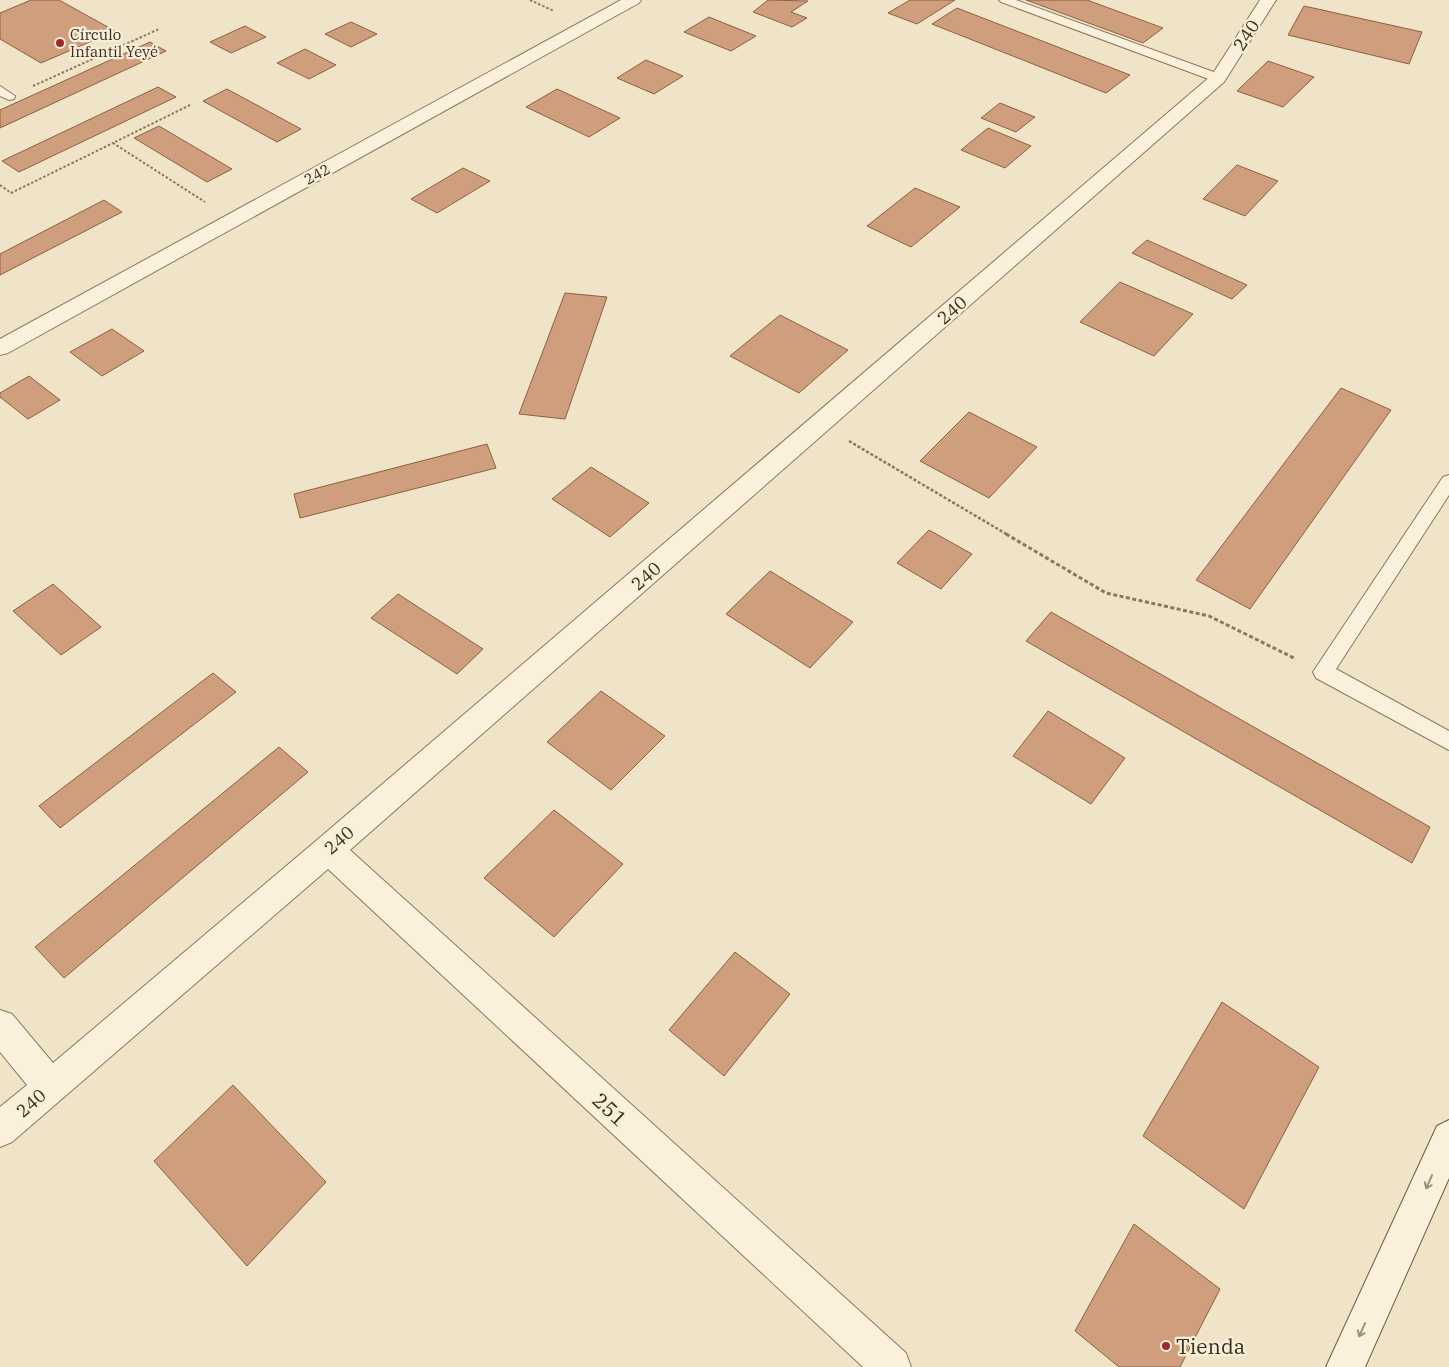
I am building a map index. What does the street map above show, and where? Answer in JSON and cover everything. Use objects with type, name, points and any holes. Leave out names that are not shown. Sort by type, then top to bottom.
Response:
[{"type":"street","name":"242","points":[[0,348],[633,0]]},
{"type":"street","name":"240","points":[[0,1130],[328,850],[1218,78],[1268,0]]},
{"type":"street","name":"251","points":[[328,850],[892,1367]]},
{"type":"street","points":[[0,1026],[50,1086]]},
{"type":"street","points":[[1345,1367],[1449,1138]]},
{"type":"lane","points":[[1005,0],[1218,78]]},
{"type":"lane","points":[[1449,481],[1324,672],[1449,741]]},
{"type":"path","points":[[4,93],[159,30]]},
{"type":"path","points":[[0,185],[11,193],[190,105]]},
{"type":"path","points":[[114,143],[232,220]]},
{"type":"path","points":[[821,424],[1106,593],[1209,616],[1324,672]]},
{"type":"building","points":[[31,0],[59,0],[115,31],[41,63],[0,39],[0,13]]},
{"type":"building","points":[[768,0],[808,1],[791,12],[807,18],[792,27],[753,12]]},
{"type":"building","points":[[910,0],[955,0],[917,24],[888,13]]},
{"type":"building","points":[[1026,0],[1087,0],[1163,28],[1143,43]]},
{"type":"building","points":[[1304,6],[1422,32],[1409,64],[1288,35]]},
{"type":"building","points":[[957,8],[1130,75],[1106,93],[932,24]]},
{"type":"building","points":[[709,17],[756,36],[731,51],[684,32]]},
{"type":"building","points":[[351,22],[377,34],[351,47],[325,34]]},
{"type":"building","points":[[245,26],[266,37],[231,53],[210,42]]},
{"type":"building","points":[[150,42],[166,51],[0,128],[0,110]]},
{"type":"building","points":[[305,49],[336,65],[309,79],[277,63]]},
{"type":"building","points":[[646,60],[683,76],[654,94],[617,78]]},
{"type":"building","points":[[1268,61],[1314,77],[1283,107],[1237,91]]},
{"type":"building","points":[[158,87],[176,97],[19,172],[2,161]]},
{"type":"building","points":[[227,89],[301,129],[277,142],[203,101]]},
{"type":"building","points":[[557,89],[620,118],[589,137],[526,107]]},
{"type":"building","points":[[1000,103],[1035,117],[1016,132],[981,118]]},
{"type":"building","points":[[159,126],[232,169],[207,182],[134,138]]},
{"type":"building","points":[[988,128],[1031,146],[1005,168],[961,150]]},
{"type":"building","points":[[1237,165],[1278,181],[1245,216],[1203,199]]},
{"type":"building","points":[[463,168],[490,181],[437,213],[411,199]]},
{"type":"building","points":[[915,188],[960,207],[911,247],[867,226]]},
{"type":"building","points":[[104,200],[122,212],[0,275],[0,254]]},
{"type":"building","points":[[1147,240],[1247,285],[1232,299],[1132,253]]},
{"type":"building","points":[[1120,282],[1193,314],[1154,356],[1080,322]]},
{"type":"building","points":[[565,293],[607,297],[565,419],[519,414]]},
{"type":"building","points":[[780,315],[848,350],[799,393],[730,356]]},
{"type":"building","points":[[112,329],[144,351],[102,376],[70,352]]},
{"type":"building","points":[[29,376],[60,400],[28,419],[0,397],[0,393]]},
{"type":"building","points":[[1341,388],[1391,410],[1250,609],[1196,580]]},
{"type":"building","points":[[969,412],[1037,447],[989,498],[920,461]]},
{"type":"building","points":[[487,444],[496,468],[300,518],[294,494]]},
{"type":"building","points":[[591,467],[649,503],[610,537],[552,499]]},
{"type":"building","points":[[929,530],[972,554],[941,589],[897,563]]},
{"type":"building","points":[[770,571],[853,622],[810,668],[726,614]]},
{"type":"building","points":[[53,584],[101,627],[61,655],[13,611]]},
{"type":"building","points":[[398,594],[483,649],[457,674],[371,618]]},
{"type":"building","points":[[1051,612],[1430,827],[1412,863],[1026,641]]},
{"type":"building","points":[[213,673],[236,692],[60,828],[39,806]]},
{"type":"building","points":[[601,691],[665,736],[611,790],[547,742]]},
{"type":"building","points":[[1048,711],[1125,758],[1091,804],[1013,756]]},
{"type":"building","points":[[279,747],[308,772],[64,978],[35,947]]},
{"type":"building","points":[[554,810],[623,864],[554,937],[484,878]]},
{"type":"building","points":[[735,952],[790,994],[724,1076],[669,1030]]},
{"type":"building","points":[[1222,1002],[1319,1067],[1244,1209],[1143,1136]]},
{"type":"building","points":[[233,1085],[326,1182],[247,1266],[154,1161]]},
{"type":"building","points":[[1134,1224],[1220,1289],[1180,1367],[1119,1367],[1075,1331]]},
{"type":"place","name":"Círculo Infantil Yeyé","points":[[60,43]]},
{"type":"place","name":"Tienda","points":[[1166,1346]]}]
